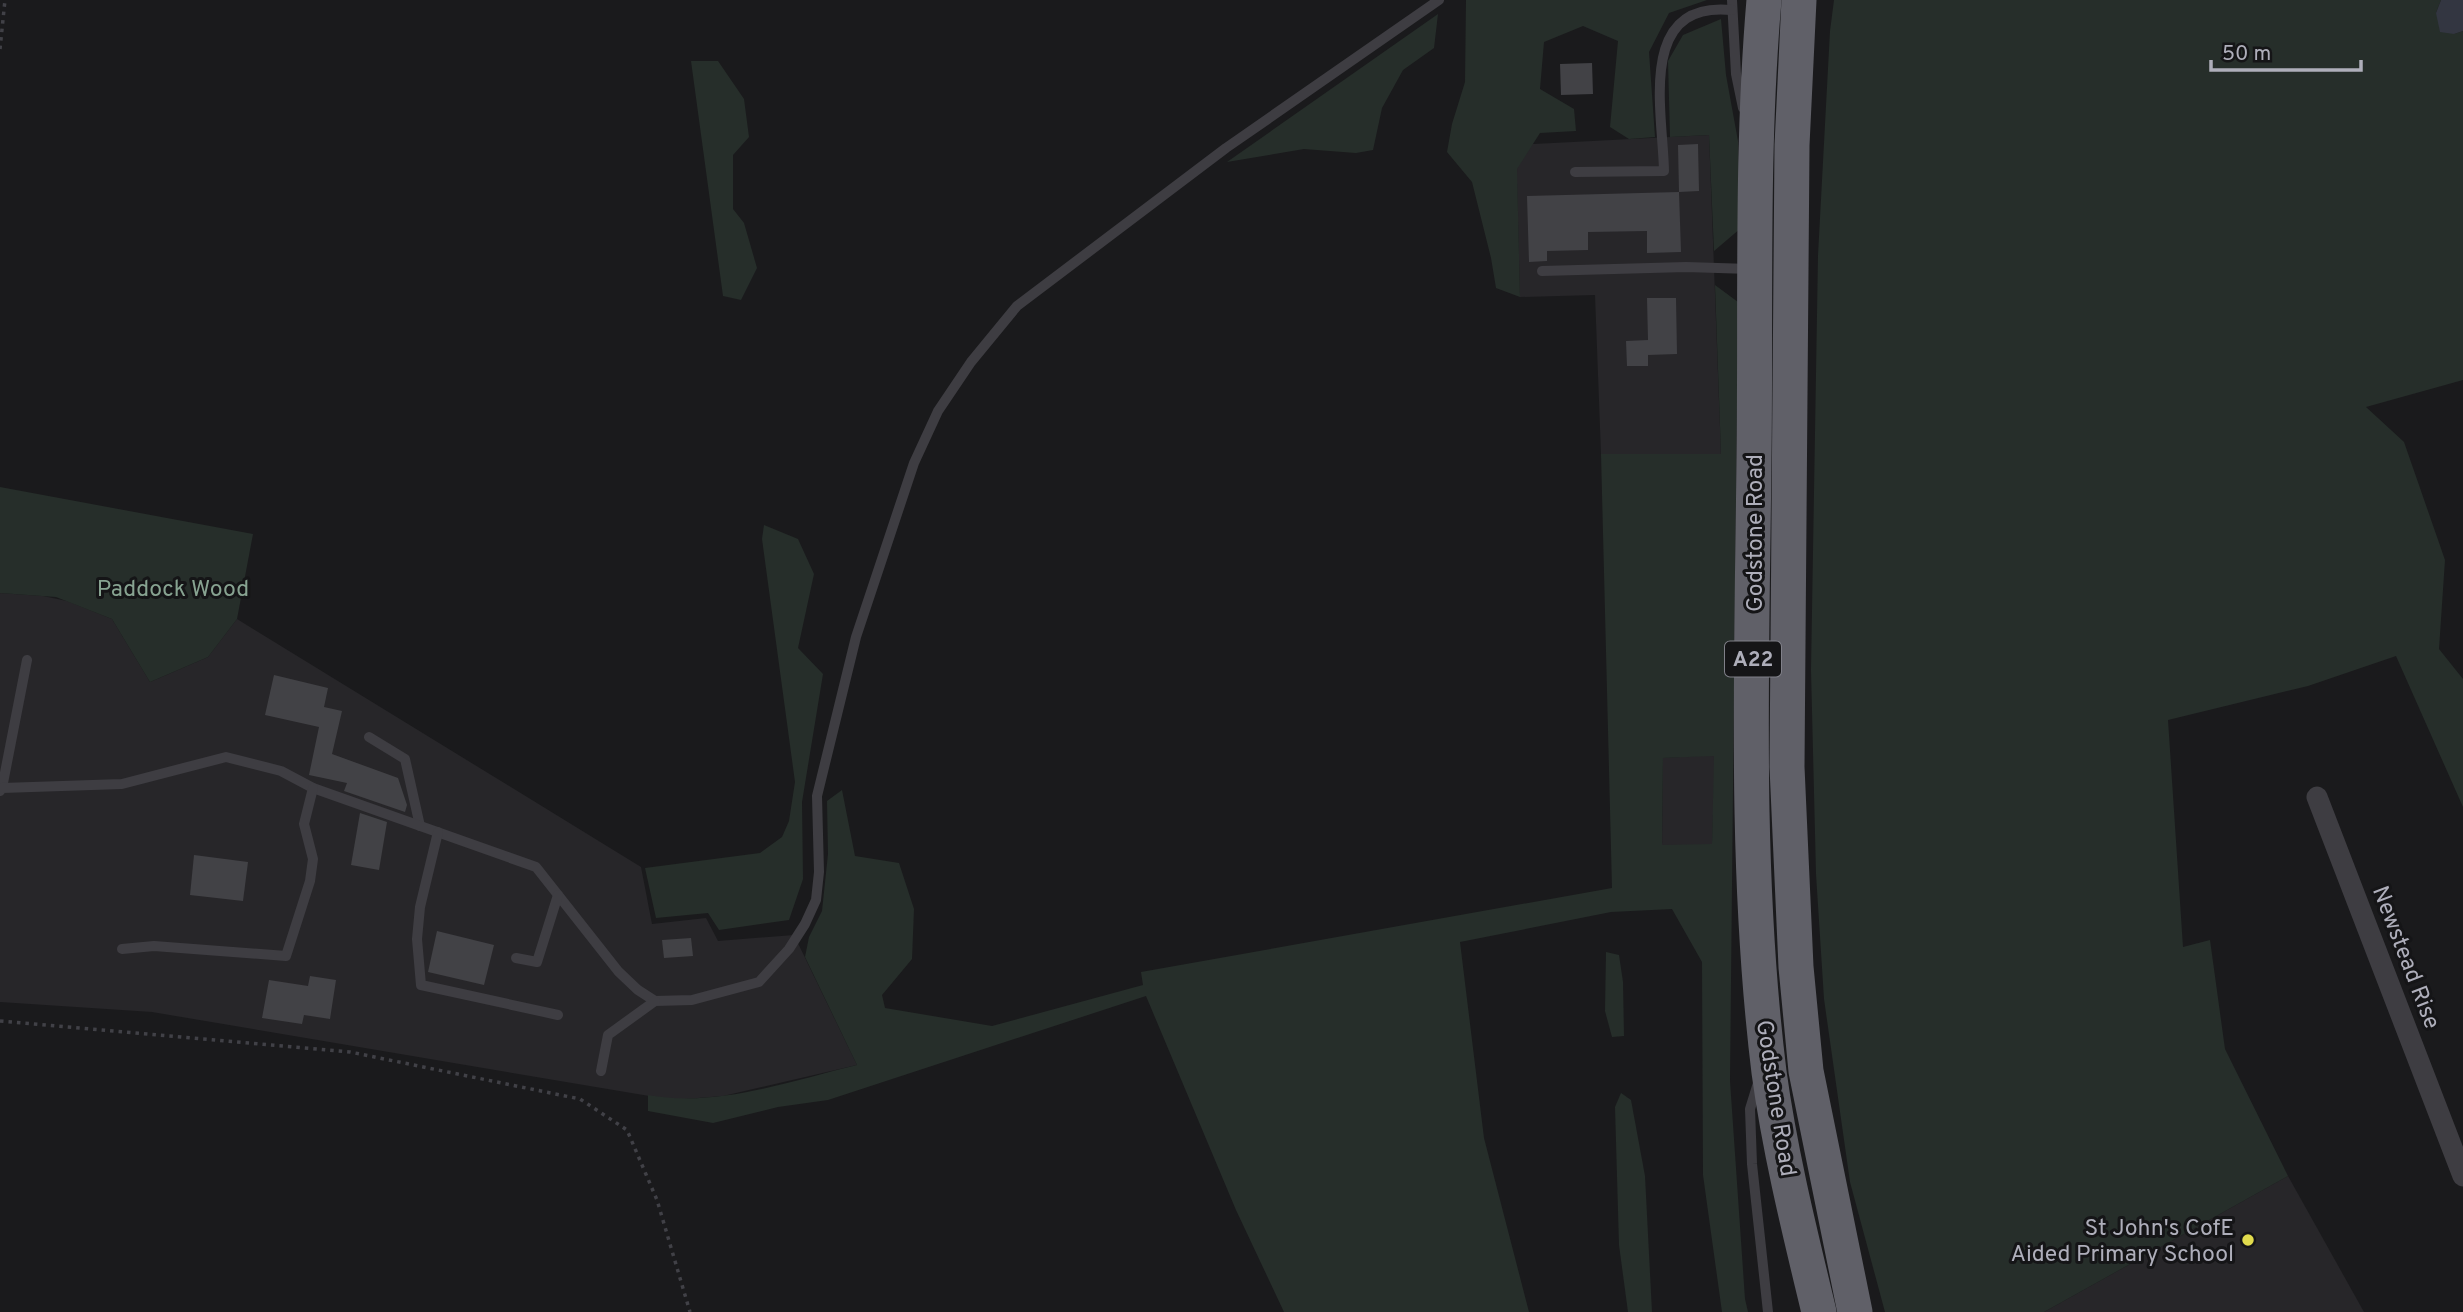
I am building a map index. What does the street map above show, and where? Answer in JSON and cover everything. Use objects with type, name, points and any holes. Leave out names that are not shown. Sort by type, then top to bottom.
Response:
[{"type":"highway","name":"Godstone Road","points":[[1799,0],[1792,145],[1787,766],[1796,967],[1806,1071],[1855,1312]]},
{"type":"highway","name":"Godstone Road","points":[[1743,3],[1757,162],[1753,798],[1756,930],[1768,1054],[1791,1191],[1819,1312]]},
{"type":"street","name":"Newstead Rise","points":[[2317,797],[2463,1176]]},
{"type":"lane","points":[[601,1071],[608,1035],[655,1001],[692,1000],[759,982],[789,948],[805,924],[816,900],[818,881],[817,796],[856,637],[914,463],[938,411],[971,362],[1017,306],[1226,148],[1440,0]]},
{"type":"lane","points":[[1575,172],[1664,172],[1660,81],[1664,45],[1675,26],[1696,12],[1743,3]]},
{"type":"lane","points":[[1542,271],[1686,267],[1756,269]]},
{"type":"lane","points":[[27,660],[1,790],[122,783],[226,757],[281,771],[313,788],[536,867],[618,971],[638,990],[655,1001]]},
{"type":"lane","points":[[369,737],[405,759],[420,826]]},
{"type":"lane","points":[[122,950],[154,946],[286,956],[310,881],[313,859],[304,824],[313,788]]},
{"type":"lane","points":[[438,832],[419,906],[417,939],[421,985],[558,1015]]},
{"type":"lane","points":[[516,958],[537,962],[558,895]]},
{"type":"lane","points":[[1768,1054],[1749,1109],[1753,1177],[1768,1312]]},
{"type":"path","points":[[0,50],[5,0]]},
{"type":"path","points":[[0,1021],[350,1052],[580,1099],[627,1130],[657,1200],[690,1312]]},
{"type":"shaded area","points":[[2441,0],[2463,0],[2463,31],[2454,34],[2440,32],[2436,13]]},
{"type":"shaded area","points":[[1709,135],[1721,454],[1601,454],[1595,295],[1520,297],[1516,145]]},
{"type":"shaded area","points":[[0,593],[43,596],[67,601],[112,619],[150,682],[208,657],[237,619],[641,867],[652,924],[706,918],[718,941],[794,935],[857,1065],[723,1096],[673,1100],[152,1012],[0,1002]]},
{"type":"shaded area","points":[[1715,755],[1712,845],[1662,845],[1663,758]]},
{"type":"shaded area","name":"St John's CofE Aided Primary School","points":[[2288,1176],[2364,1312],[2044,1312]]},
{"type":"green space","points":[[1466,0],[1707,0],[1669,13],[1649,52],[1655,137],[1629,139],[1610,127],[1618,41],[1583,26],[1544,42],[1540,89],[1574,109],[1576,131],[1540,133],[1517,169],[1520,297],[1496,288],[1472,182],[1447,152],[1452,124],[1465,82]]},
{"type":"green space","points":[[1834,0],[2441,0],[2436,13],[2454,34],[2463,31],[2463,380],[2366,407],[2404,442],[2445,560],[2439,649],[2463,679],[2463,807],[2396,656],[2308,686],[2168,720],[2183,947],[2210,940],[2225,1049],[2288,1176],[2044,1312],[1885,1312],[1850,1182],[1824,999],[1816,874],[1811,670],[1818,255]]},
{"type":"green space","points":[[1438,14],[1434,48],[1403,70],[1382,108],[1373,150],[1356,153],[1304,149],[1227,162]]},
{"type":"green space","points":[[1721,19],[1726,75],[1738,141],[1741,228],[1714,251],[1709,135],[1670,137],[1668,61],[1683,35]]},
{"type":"green space","points":[[691,61],[718,61],[744,99],[749,137],[733,155],[733,209],[744,223],[757,268],[741,300],[723,296]]},
{"type":"green space","points":[[1715,285],[1738,302],[1730,1081],[1748,1312],[1722,1312],[1703,1175],[1702,962],[1672,909],[1611,912],[1460,942],[1484,1138],[1529,1312],[1284,1312],[1236,1210],[1146,996],[828,1100],[778,1107],[713,1123],[648,1111],[648,1095],[700,1098],[727,1095],[780,1085],[857,1065],[805,957],[809,937],[822,911],[828,854],[827,801],[842,790],[855,856],[899,863],[914,909],[912,959],[882,995],[885,1008],[992,1026],[1143,985],[1141,972],[1612,888],[1601,454],[1721,454]],"holes":[[[1714,756],[1712,844],[1662,845],[1663,758]]]},
{"type":"green space","name":"Paddock Wood","points":[[0,487],[253,534],[237,619],[208,657],[150,682],[112,619],[56,597],[0,593]]},
{"type":"green space","points":[[764,525],[798,539],[814,574],[798,648],[823,674],[802,802],[803,879],[789,920],[719,930],[708,913],[656,918],[645,868],[760,853],[782,837],[789,821],[795,782],[762,539]]},
{"type":"green space","points":[[1606,952],[1619,955],[1623,982],[1624,1036],[1612,1037],[1605,1011]]},
{"type":"green space","points":[[1621,1093],[1631,1100],[1645,1176],[1652,1312],[1628,1312],[1619,1245],[1615,1107]]},
{"type":"building","points":[[1592,63],[1593,94],[1561,95],[1560,64]]},
{"type":"building","points":[[1698,144],[1699,191],[1679,192],[1678,145]]},
{"type":"building","points":[[1679,192],[1681,252],[1647,253],[1647,231],[1588,232],[1588,250],[1547,251],[1547,261],[1529,262],[1527,196]]},
{"type":"building","points":[[1647,298],[1676,298],[1677,354],[1648,355],[1648,366],[1627,366],[1626,341],[1648,340]]},
{"type":"building","points":[[274,675],[328,688],[324,707],[342,711],[332,754],[398,778],[407,805],[405,812],[344,791],[347,783],[309,775],[319,727],[265,715]]},
{"type":"building","points":[[360,813],[387,822],[379,870],[351,865]]},
{"type":"building","points":[[194,855],[248,862],[243,901],[190,895]]},
{"type":"building","points":[[437,931],[494,945],[484,985],[428,972]]},
{"type":"building","points":[[691,938],[693,956],[664,958],[662,940]]},
{"type":"building","points":[[310,976],[336,980],[330,1019],[304,1015],[302,1024],[262,1018],[269,980],[308,986]]},
{"type":"place","name":"St John's CofE Aided Primary School","points":[[2248,1240]]}]
